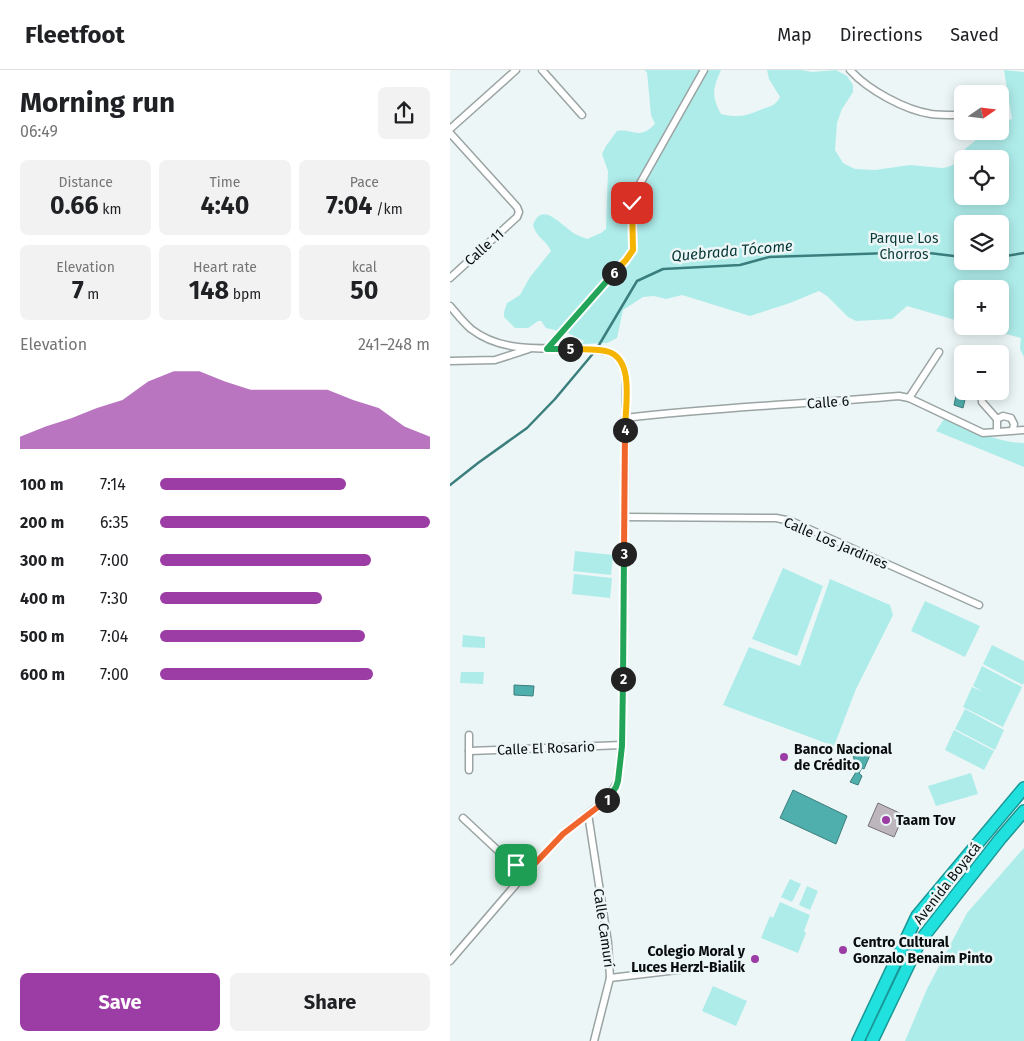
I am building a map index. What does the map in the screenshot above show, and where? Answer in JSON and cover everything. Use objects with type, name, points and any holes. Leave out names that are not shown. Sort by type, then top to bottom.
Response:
[{"type":"highway","name":"Avenida Boyacá","points":[[858,1041],[918,916],[1024,788]]},
{"type":"highway","name":"Avenida Boyacá","points":[[872,1041],[920,941],[1024,811]]},
{"type":"street","points":[[450,128],[516,70]]},
{"type":"street","points":[[542,70],[582,115]]},
{"type":"street","points":[[547,349],[633,250],[633,196],[704,70]]},
{"type":"street","points":[[850,70],[869,87],[898,103],[930,113],[954,115]]},
{"type":"street","name":"Calle 11","points":[[450,132],[517,208],[517,217],[450,278]]},
{"type":"street","points":[[450,306],[469,327],[484,337],[502,344],[532,348],[609,352],[620,359],[625,371],[626,380],[622,746],[616,787],[604,803],[563,834],[524,875],[450,960]]},
{"type":"street","points":[[450,361],[495,360],[532,348]]},
{"type":"street","points":[[909,398],[939,352]]},
{"type":"street","name":"Calle 6","points":[[625,418],[685,410],[899,396],[909,398],[984,433],[1024,430]]},
{"type":"street","points":[[982,400],[997,419],[998,431]]},
{"type":"street","points":[[997,419],[1003,416],[1011,418],[1014,424],[1013,430]]},
{"type":"street","name":"Calle Los Jardines","points":[[624,517],[776,518],[791,521],[979,606]]},
{"type":"street","points":[[469,735],[469,770]]},
{"type":"street","name":"Calle El Rosario","points":[[469,751],[622,746]]},
{"type":"street","name":"Calle Camurí","points":[[588,814],[594,866],[608,943],[610,978],[594,1041]]},
{"type":"street","points":[[463,818],[524,875]]},
{"type":"street","points":[[610,978],[694,968]]},
{"type":"green space","name":"Parque Los Chorros","points":[[644,70],[721,70],[716,82],[714,97],[721,114],[737,116],[746,115],[772,106],[780,97],[769,79],[767,70],[801,70],[812,72],[836,70],[847,76],[853,85],[853,92],[842,109],[837,123],[835,150],[843,163],[855,169],[875,170],[910,165],[942,168],[954,164],[954,205],[1009,205],[1009,150],[964,150],[976,140],[1009,140],[1009,120],[1012,119],[1009,85],[1006,85],[1004,70],[1024,72],[1024,357],[1020,349],[1021,338],[1009,335],[1009,280],[954,280],[954,320],[907,306],[892,319],[856,321],[848,317],[827,296],[819,291],[750,316],[682,295],[666,299],[654,296],[643,297],[623,310],[617,338],[607,343],[582,344],[584,341],[568,333],[546,328],[541,321],[528,328],[515,328],[504,317],[507,303],[520,295],[530,277],[551,251],[534,229],[533,225],[537,218],[541,215],[551,216],[574,233],[587,239],[606,229],[608,171],[602,154],[617,131],[640,133],[649,129],[655,124],[651,115],[647,72]]},
{"type":"green space","points":[[946,416],[994,438],[1024,443],[1024,467],[936,431]]},
{"type":"green space","points":[[575,551],[613,555],[611,575],[573,571]]},
{"type":"green space","points":[[783,568],[823,586],[797,656],[752,639]]},
{"type":"green space","points":[[574,574],[612,578],[610,598],[572,594]]},
{"type":"green space","points":[[830,579],[890,605],[893,615],[856,689],[834,746],[723,705],[749,647],[800,666]]},
{"type":"green space","points":[[925,601],[980,626],[965,657],[911,631]]},
{"type":"green space","points":[[463,635],[485,637],[485,648],[462,647]]},
{"type":"green space","points":[[992,645],[1024,661],[1023,685],[983,664]]},
{"type":"green space","points":[[982,666],[1022,687],[1003,727],[963,707],[972,687],[983,692],[973,686]]},
{"type":"green space","points":[[461,672],[484,672],[483,684],[460,683]]},
{"type":"green space","points":[[965,709],[1004,730],[995,750],[955,729]]},
{"type":"green space","points":[[954,730],[994,751],[984,770],[945,750]]},
{"type":"green space","points":[[971,773],[978,794],[936,806],[928,786]]},
{"type":"green space","points":[[1024,848],[1024,1041],[905,1041],[927,989],[967,913]]},
{"type":"green space","points":[[790,879],[801,884],[792,902],[781,897]]},
{"type":"green space","points":[[807,886],[818,891],[810,910],[799,905]]},
{"type":"green space","points":[[780,902],[810,915],[804,931],[806,933],[798,953],[761,938],[770,916],[773,918]]},
{"type":"green space","points":[[713,986],[747,1001],[736,1026],[702,1011]]},
{"type":"shaded area","points":[[955,400],[965,400],[963,408],[954,405]]},
{"type":"shaded area","points":[[514,685],[534,686],[533,696],[514,695]]},
{"type":"shaded area","points":[[859,742],[873,748],[864,769],[862,768],[859,773],[862,776],[858,785],[850,782],[859,767],[856,765],[853,756]]},
{"type":"shaded area","points":[[793,790],[847,816],[836,844],[780,818]]},
{"type":"building","name":"Taam Tov","points":[[878,803],[904,815],[894,837],[868,826]]},
{"type":"waterway","name":"Quebrada Tócome","points":[[450,485],[527,428],[555,399],[596,350],[637,281],[663,269],[740,265],[769,257],[921,252],[954,256]]},
{"type":"waterway","name":"Quebrada Tócome","points":[[1009,256],[1024,253]]},
{"type":"place","name":"Banco Nacional de Crédito","points":[[784,757]]},
{"type":"place","name":"Taam Tov","points":[[886,820]]},
{"type":"place","name":"Centro Cultural Gonzalo Benaim Pinto","points":[[843,950]]},
{"type":"place","name":"Colegio Moral y Luces Herzl-Bialik","points":[[755,959]]},
{"type":"route","points":[[516,865],[524,875],[563,834],[604,803],[616,787],[618,781],[622,746],[625,371],[620,359],[603,350],[547,349],[633,250],[632,203]]}]
